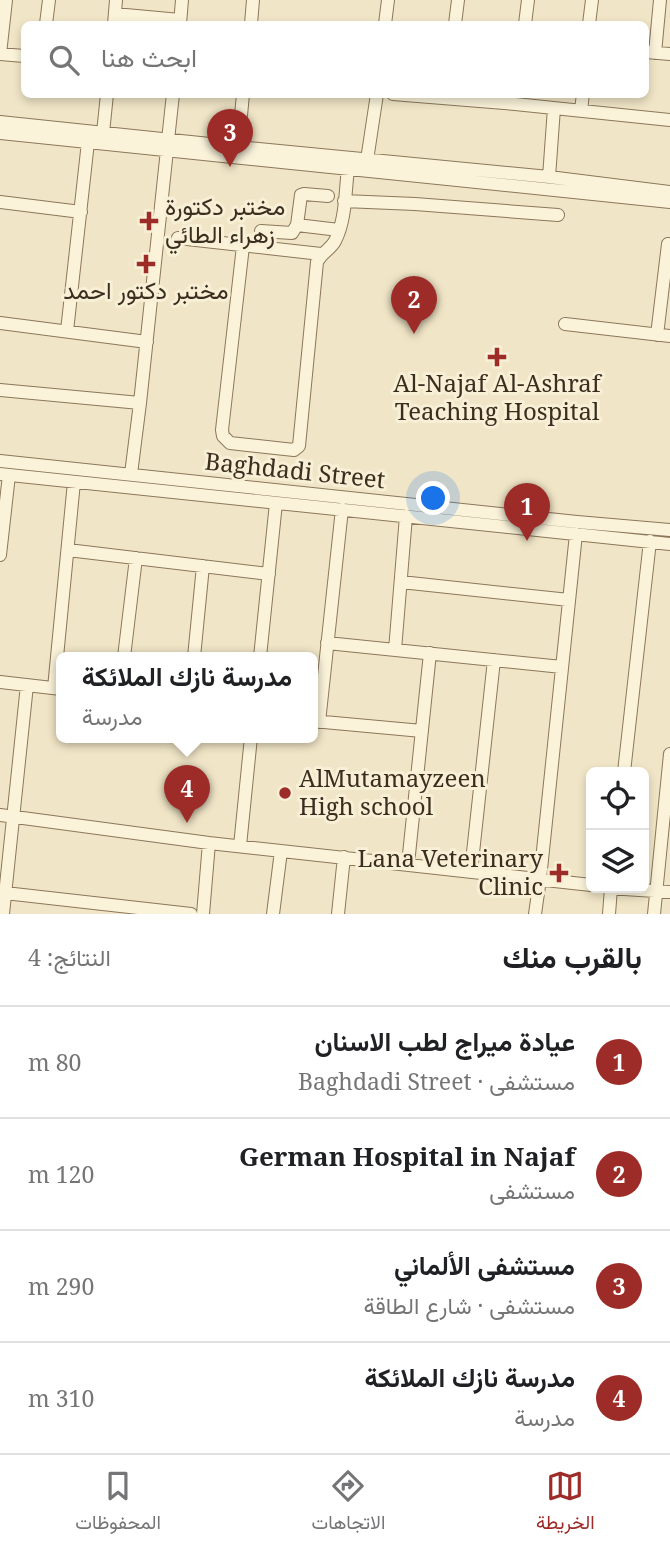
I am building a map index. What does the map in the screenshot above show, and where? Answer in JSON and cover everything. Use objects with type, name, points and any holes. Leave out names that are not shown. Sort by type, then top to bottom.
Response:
[{"type":"street","points":[[6,0],[0,54],[21,57]]},
{"type":"street","points":[[46,21],[49,0]]},
{"type":"street","points":[[116,0],[115,19],[158,21]]},
{"type":"street","points":[[180,21],[182,0]]},
{"type":"street","points":[[251,21],[253,0]]},
{"type":"street","points":[[385,21],[388,0]]},
{"type":"street","points":[[456,21],[458,0]]},
{"type":"street","points":[[524,21],[528,0]]},
{"type":"street","points":[[589,21],[592,0]]},
{"type":"street","points":[[660,0],[650,53],[670,54]]},
{"type":"street","points":[[103,133],[107,98]]},
{"type":"street","points":[[131,474],[173,98]]},
{"type":"street","points":[[238,147],[243,98]]},
{"type":"street","points":[[367,160],[376,98]]},
{"type":"street","points":[[482,98],[515,99],[554,108],[670,120]]},
{"type":"street","points":[[581,110],[582,98]]},
{"type":"street","points":[[549,177],[554,108]]},
{"type":"street","points":[[0,122],[103,133],[168,145],[348,169],[661,194]]},
{"type":"street","points":[[0,133],[88,142],[238,147],[549,177],[661,194],[670,202]]},
{"type":"street","points":[[67,331],[88,142]]},
{"type":"street","points":[[243,246],[222,436],[230,443],[294,450],[299,446],[317,262],[321,254],[330,248],[339,230],[348,169]]},
{"type":"street","points":[[261,231],[292,233],[297,225],[301,195],[328,196]]},
{"type":"street","points":[[344,201],[558,215]]},
{"type":"street","points":[[0,202],[81,212]]},
{"type":"street","points":[[297,225],[339,230]]},
{"type":"street","points":[[178,238],[321,254]]},
{"type":"street","points":[[565,324],[664,336],[668,244]]},
{"type":"street","points":[[0,323],[147,342]]},
{"type":"street","points":[[0,390],[140,403]]},
{"type":"street","name":"Baghdadi Street","points":[[0,461],[55,473],[131,474],[461,516],[670,530]]},
{"type":"street","name":"Baghdadi Street","points":[[5,474],[39,471]]},
{"type":"street","name":"Baghdadi Street","points":[[55,473],[75,482],[406,516],[461,516]]},
{"type":"street","points":[[0,547],[5,474]]},
{"type":"street","points":[[60,652],[75,482]]},
{"type":"street","points":[[261,652],[276,503]]},
{"type":"street","points":[[318,707],[342,509]]},
{"type":"street","points":[[395,650],[406,516]]},
{"type":"street","name":"Baghdadi Street","points":[[483,518],[576,534],[670,544]]},
{"type":"street","points":[[535,914],[576,534]]},
{"type":"street","points":[[625,767],[650,541]]},
{"type":"street","points":[[68,550],[269,574]]},
{"type":"street","points":[[125,652],[136,558]]},
{"type":"street","points":[[194,652],[203,566]]},
{"type":"street","points":[[401,582],[569,600]]},
{"type":"street","points":[[327,643],[562,667]]},
{"type":"street","points":[[408,864],[430,653]]},
{"type":"street","points":[[471,871],[494,660]]},
{"type":"street","points":[[0,681],[56,689]]},
{"type":"street","points":[[3,914],[6,816],[27,685]]},
{"type":"street","points":[[318,721],[422,731]]},
{"type":"street","points":[[240,846],[250,743]]},
{"type":"street","points":[[654,914],[670,754]]},
{"type":"street","points":[[6,816],[209,843],[586,885]]},
{"type":"street","points":[[203,914],[209,843]]},
{"type":"street","points":[[273,914],[281,850]]},
{"type":"street","points":[[338,914],[344,857]]},
{"type":"street","points":[[649,891],[670,892]]},
{"type":"street","points":[[5,893],[191,914]]},
{"type":"street","points":[[609,914],[611,893]]},
{"type":"place","name":"مستشفى الألماني","points":[[230,167]]},
{"type":"place","name":"مختبر دكتورة زهراء الطائي","points":[[149,221]]},
{"type":"place","name":"مختبر دكتور احمد","points":[[146,264]]},
{"type":"place","name":"German Hospital in Najaf","points":[[414,334]]},
{"type":"place","name":"Al-Najaf Al-Ashraf Teaching Hospital","points":[[497,357]]},
{"type":"place","name":"عيادة ميراج لطب الاسنان","points":[[527,541]]},
{"type":"place","name":"AlMutamayzeen High school","points":[[285,793]]},
{"type":"place","name":"مدرسة نازك الملائكة","points":[[187,823]]},
{"type":"place","name":"Lana Veterinary Clinic","points":[[559,873]]}]
